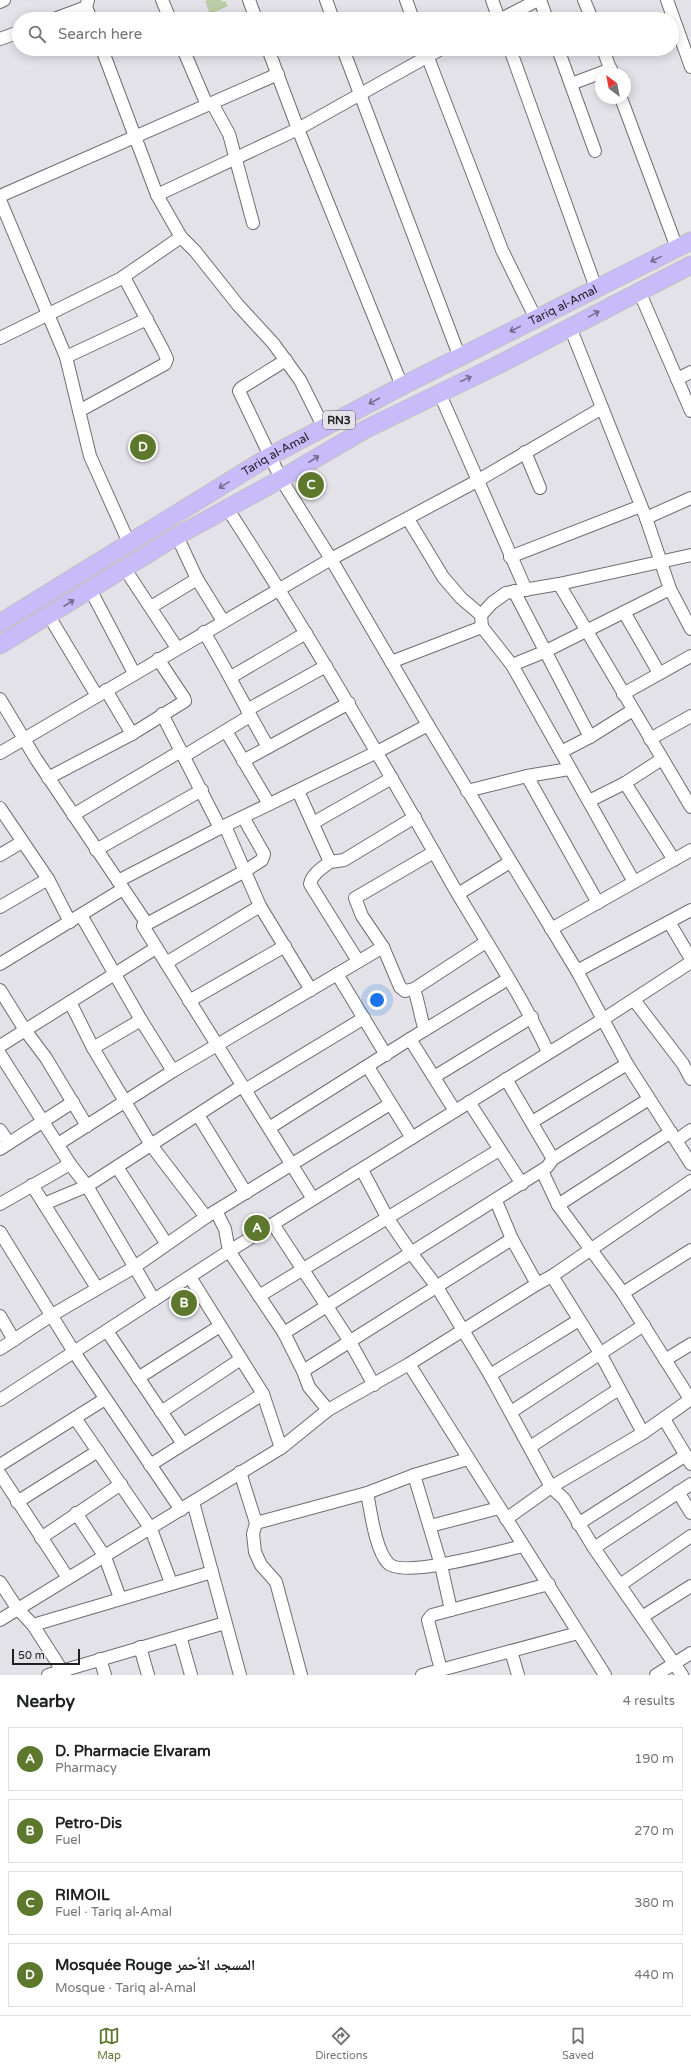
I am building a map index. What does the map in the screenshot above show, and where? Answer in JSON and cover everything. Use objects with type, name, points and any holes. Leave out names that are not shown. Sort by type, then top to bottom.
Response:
[{"type":"highway","name":"Tariq al-Amal","points":[[0,623],[270,456],[402,386],[684,245]]},
{"type":"highway","name":"Tariq al-Amal","points":[[0,646],[177,536],[281,479],[364,430],[439,392],[498,365],[638,291],[690,267]]},
{"type":"street","points":[[0,2],[4,0]]},
{"type":"street","points":[[162,0],[167,12]]},
{"type":"street","points":[[249,0],[253,12]]},
{"type":"street","points":[[326,0],[330,12]]},
{"type":"street","points":[[406,0],[410,12]]},
{"type":"street","points":[[492,0],[497,12]]},
{"type":"street","points":[[514,12],[539,0],[544,12]]},
{"type":"street","points":[[584,0],[589,12]]},
{"type":"street","points":[[667,0],[671,12]]},
{"type":"street","points":[[68,12],[87,3]]},
{"type":"street","points":[[679,34],[691,67]]},
{"type":"street","points":[[0,39],[12,35]]},
{"type":"street","points":[[105,56],[157,195],[181,237],[195,251],[238,305],[273,343],[286,360],[300,380],[324,428]]},
{"type":"street","points":[[186,56],[210,104],[229,134],[253,223]]},
{"type":"street","points":[[271,56],[298,129],[402,386]]},
{"type":"street","points":[[346,56],[460,358]]},
{"type":"street","points":[[157,195],[236,160],[298,129],[360,96],[420,56]]},
{"type":"street","points":[[428,56],[502,250],[536,319]]},
{"type":"street","points":[[513,56],[596,288]]},
{"type":"street","points":[[561,56],[595,152]]},
{"type":"street","points":[[606,56],[611,68]]},
{"type":"street","points":[[0,196],[278,74]]},
{"type":"street","points":[[571,84],[595,76]]},
{"type":"street","points":[[624,104],[684,245]]},
{"type":"street","points":[[0,200],[66,357],[90,456],[129,543]]},
{"type":"street","points":[[0,338],[123,277],[181,237]]},
{"type":"street","points":[[79,411],[165,364],[167,360],[147,319],[123,277]]},
{"type":"street","points":[[638,291],[691,411]]},
{"type":"street","points":[[66,357],[147,319]]},
{"type":"street","points":[[570,327],[646,518],[670,589],[691,629]]},
{"type":"street","points":[[286,360],[241,388],[239,392],[281,479],[331,559],[467,791],[577,972],[627,1064],[691,1164]]},
{"type":"street","points":[[677,379],[691,372]]},
{"type":"street","points":[[439,392],[510,557],[526,590]]},
{"type":"street","points":[[0,753],[279,588],[477,481],[602,408]]},
{"type":"street","points":[[525,452],[540,488]]},
{"type":"street","points":[[646,518],[691,498]]},
{"type":"street","points":[[510,557],[641,506]]},
{"type":"street","points":[[227,508],[279,588],[349,703],[458,894],[532,1017],[548,1052]]},
{"type":"street","points":[[408,519],[443,577],[461,598],[481,615],[482,627],[512,665],[569,769],[589,801],[634,882]]},
{"type":"street","points":[[177,536],[196,579],[222,621]]},
{"type":"street","points":[[481,615],[492,603],[506,592],[559,584],[691,555]]},
{"type":"street","points":[[125,569],[177,648]]},
{"type":"street","points":[[151,607],[196,579]]},
{"type":"street","points":[[559,584],[691,807]]},
{"type":"street","points":[[90,589],[134,673]]},
{"type":"street","points":[[512,665],[544,652],[670,589]]},
{"type":"street","points":[[514,591],[544,652],[590,737]]},
{"type":"street","points":[[624,612],[659,673]]},
{"type":"street","points":[[49,616],[132,734]]},
{"type":"street","points":[[391,662],[482,627]]},
{"type":"street","points":[[204,632],[231,677],[248,713],[268,747]]},
{"type":"street","points":[[231,677],[306,633]]},
{"type":"street","points":[[623,694],[691,656]]},
{"type":"street","points":[[48,778],[132,734],[162,714],[183,703],[184,698],[158,659]]},
{"type":"street","points":[[73,815],[182,753],[226,730],[248,713],[326,666]]},
{"type":"street","points":[[0,699],[48,778],[147,924]]},
{"type":"street","points":[[243,761],[349,703]]},
{"type":"street","points":[[561,752],[590,737],[633,710]]},
{"type":"street","points":[[162,714],[245,871],[260,906],[311,990]]},
{"type":"street","points":[[650,738],[691,716]]},
{"type":"street","points":[[0,964],[81,915],[121,885],[222,827],[377,752],[428,725]]},
{"type":"street","points":[[226,730],[269,804]]},
{"type":"street","points":[[589,801],[625,783],[662,759]]},
{"type":"street","points":[[467,791],[527,776],[569,769]]},
{"type":"street","points":[[527,776],[598,903]]},
{"type":"street","points":[[313,823],[392,778]]},
{"type":"street","points":[[625,783],[674,860]]},
{"type":"street","points":[[96,850],[202,790]]},
{"type":"street","points":[[298,791],[330,862]]},
{"type":"street","points":[[0,809],[48,879],[70,922]]},
{"type":"street","points":[[243,817],[264,856],[262,860],[245,871],[143,926],[313,1199]]},
{"type":"street","points":[[358,961],[310,884],[311,879],[317,872],[330,862],[344,860],[415,817]]},
{"type":"street","points":[[0,855],[22,842]]},
{"type":"street","points":[[551,929],[691,850]]},
{"type":"street","points":[[434,852],[355,898],[362,916],[383,947],[400,987],[404,992],[414,989],[486,942]]},
{"type":"street","points":[[458,894],[510,862]]},
{"type":"street","points":[[0,907],[48,879]]},
{"type":"street","points":[[166,963],[260,906]]},
{"type":"street","points":[[577,972],[691,910]]},
{"type":"street","points":[[81,915],[141,1020],[173,1072]]},
{"type":"street","points":[[669,922],[691,959]]},
{"type":"street","points":[[189,1001],[285,946]]},
{"type":"street","points":[[58,1144],[125,1101],[383,947]]},
{"type":"street","points":[[0,1046],[156,948]]},
{"type":"street","points":[[0,1400],[228,1251],[362,1170],[548,1052],[634,1000],[691,962]]},
{"type":"street","points":[[337,974],[386,1055]]},
{"type":"street","points":[[268,1128],[508,979]]},
{"type":"street","points":[[414,989],[419,1004],[420,1018],[425,1030]]},
{"type":"street","points":[[0,992],[25,1030],[46,1058],[87,1126]]},
{"type":"street","points":[[634,1000],[687,1061],[691,1079]]},
{"type":"street","points":[[70,1002],[93,1048],[150,1145],[225,1229],[228,1251],[284,1333],[304,1371],[309,1387],[328,1410]]},
{"type":"street","points":[[434,1077],[532,1017]]},
{"type":"street","points":[[44,1204],[87,1186],[198,1115],[364,1018]]},
{"type":"street","points":[[93,1048],[141,1020]]},
{"type":"street","points":[[410,1039],[455,1111]]},
{"type":"street","points":[[0,1054],[70,1164],[87,1186],[133,1268],[154,1300]]},
{"type":"street","points":[[532,1122],[627,1064]]},
{"type":"street","points":[[368,1067],[412,1138]]},
{"type":"street","points":[[506,1079],[553,1159]]},
{"type":"street","points":[[284,1333],[496,1201],[542,1171],[553,1159],[649,1099]]},
{"type":"street","points":[[0,1130],[4,1146],[73,1102]]},
{"type":"street","points":[[469,1102],[522,1184]]},
{"type":"street","points":[[0,1349],[97,1288],[133,1268],[211,1214],[292,1166],[390,1104]]},
{"type":"street","points":[[198,1115],[246,1193]]},
{"type":"street","points":[[558,1204],[674,1136],[691,1130]]},
{"type":"street","points":[[259,1296],[388,1219],[499,1150]]},
{"type":"street","points":[[0,1204],[70,1164]]},
{"type":"street","points":[[117,1167],[166,1244]]},
{"type":"street","points":[[362,1170],[388,1219],[437,1287],[490,1375],[551,1487],[564,1499],[594,1548],[682,1675]]},
{"type":"street","points":[[506,1519],[551,1487],[643,1433],[690,1399],[623,1293],[558,1204],[542,1171]]},
{"type":"street","points":[[0,1620],[17,1608],[105,1557],[240,1472],[282,1448],[328,1410],[374,1385],[552,1276],[691,1181]]},
{"type":"street","points":[[32,1185],[97,1288]]},
{"type":"street","points":[[496,1201],[512,1239],[537,1284]]},
{"type":"street","points":[[273,1224],[349,1340],[374,1385]]},
{"type":"street","points":[[2,1238],[74,1352],[181,1510]]},
{"type":"street","points":[[304,1371],[349,1340],[437,1287],[512,1239]]},
{"type":"street","points":[[623,1293],[691,1250]]},
{"type":"street","points":[[552,1276],[600,1352],[643,1433]]},
{"type":"street","points":[[190,1277],[263,1394],[282,1448]]},
{"type":"street","points":[[0,1316],[14,1340]]},
{"type":"street","points":[[490,1375],[579,1320]]},
{"type":"street","points":[[511,1412],[600,1352],[644,1325]]},
{"type":"street","points":[[138,1378],[220,1326]]},
{"type":"street","points":[[107,1330],[183,1444]]},
{"type":"street","points":[[666,1360],[691,1344]]},
{"type":"street","points":[[161,1412],[241,1359]]},
{"type":"street","points":[[409,1364],[523,1546],[549,1584],[603,1675]]},
{"type":"street","points":[[530,1448],[619,1389]]},
{"type":"street","points":[[150,1465],[263,1394]]},
{"type":"street","points":[[0,1465],[105,1399]]},
{"type":"street","points":[[75,1418],[151,1529],[171,1583]]},
{"type":"street","points":[[578,1524],[688,1460],[664,1419]]},
{"type":"street","points":[[18,1502],[98,1450]]},
{"type":"street","points":[[256,1523],[367,1493],[468,1459]]},
{"type":"street","points":[[240,1472],[256,1523],[252,1534],[255,1552],[261,1565],[276,1582],[301,1675]]},
{"type":"street","points":[[0,1474],[68,1578]]},
{"type":"street","points":[[414,1476],[441,1565],[451,1610]]},
{"type":"street","points":[[41,1538],[121,1484]]},
{"type":"street","points":[[594,1548],[691,1484]]},
{"type":"street","points":[[678,1492],[691,1513]]},
{"type":"street","points":[[367,1493],[378,1542],[389,1565],[404,1568],[441,1565],[523,1546]]},
{"type":"street","points":[[194,1502],[240,1675]]},
{"type":"street","points":[[430,1526],[499,1508]]},
{"type":"street","points":[[76,1513],[105,1557],[120,1598]]},
{"type":"street","points":[[620,1585],[691,1536]]},
{"type":"street","points":[[33,1625],[212,1572]]},
{"type":"street","points":[[0,1582],[17,1608],[33,1625],[64,1673]]},
{"type":"street","points":[[441,1670],[428,1620],[432,1615],[549,1584]]},
{"type":"street","points":[[642,1618],[691,1586]]},
{"type":"street","points":[[48,1675],[64,1673],[140,1647],[225,1623]]},
{"type":"street","points":[[422,1675],[441,1670],[461,1670],[511,1651],[578,1633]]},
{"type":"street","points":[[180,1636],[191,1675]]},
{"type":"street","points":[[140,1647],[148,1675]]},
{"type":"street","points":[[511,1651],[518,1675]]},
{"type":"street","points":[[656,1675],[691,1653]]},
{"type":"street","points":[[100,1660],[105,1675]]},
{"type":"green space","points":[[221,0],[222,2],[225,1],[228,6],[214,12],[209,12],[205,1]]},
{"type":"place","name":"Mosquée Rouge المسجد الأحمر","points":[[143,447]]},
{"type":"place","name":"RIMOIL","points":[[311,485]]},
{"type":"place","name":"D. Pharmacie Elvaram","points":[[257,1228]]},
{"type":"place","name":"Petro-Dis","points":[[184,1303]]}]
